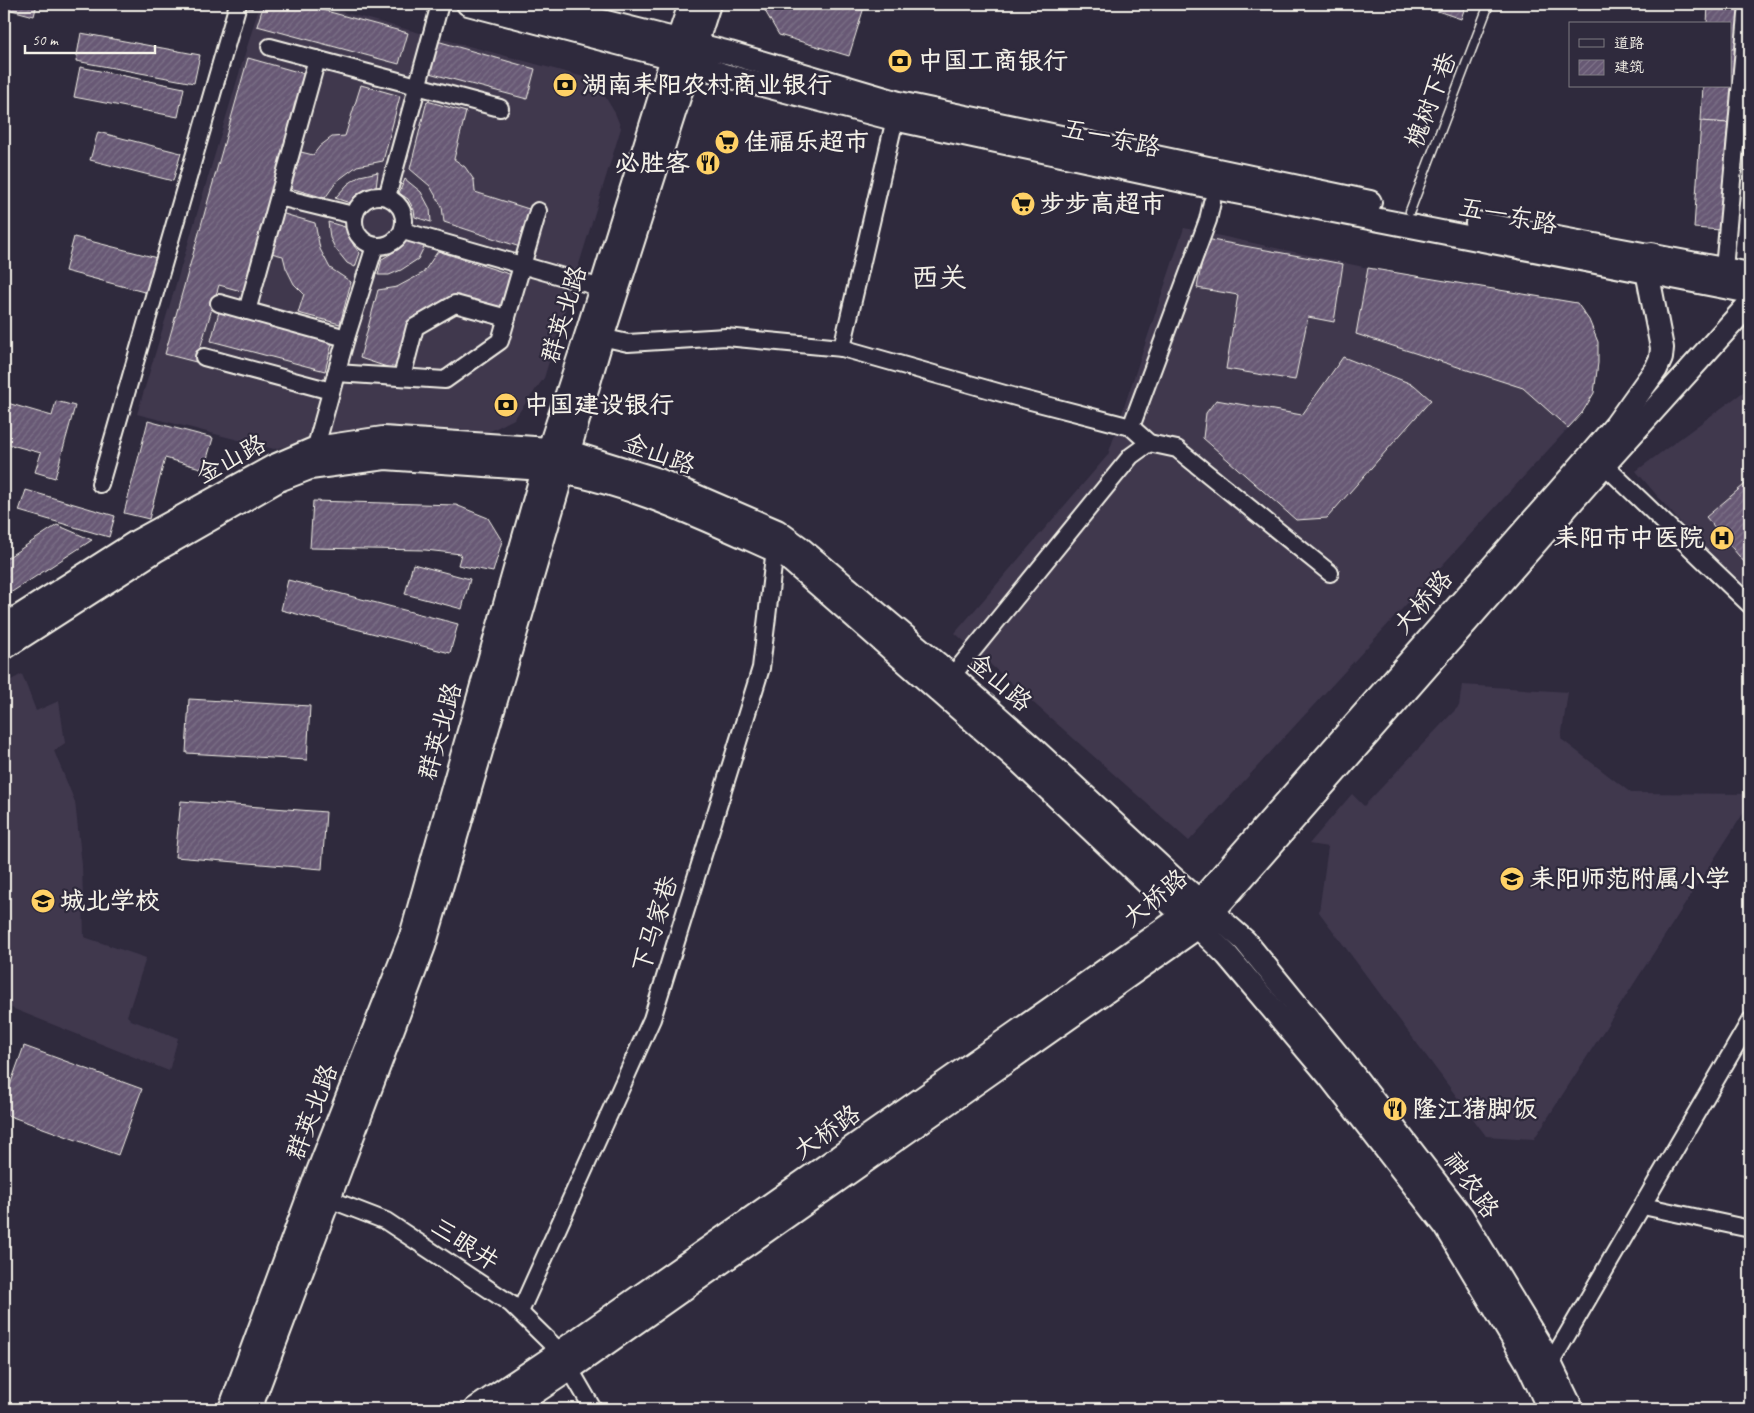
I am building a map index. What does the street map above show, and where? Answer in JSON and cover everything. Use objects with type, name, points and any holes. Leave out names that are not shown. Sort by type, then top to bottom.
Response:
[{"type":"street","points":[[100,484],[238,4]]},
{"type":"street","points":[[386,197],[440,4]]},
{"type":"street","name":"五一东路","points":[[468,4],[684,51]]},
{"type":"street","name":"五一东路","points":[[534,4],[684,51],[724,75],[896,111],[1410,211],[1649,263],[1750,292]]},
{"type":"street","points":[[684,51],[690,4]]},
{"type":"street","points":[[684,51],[709,4]]},
{"type":"street","points":[[1724,269],[1748,4]]},
{"type":"street","points":[[270,47],[500,108]]},
{"type":"street","name":"群英北路","points":[[230,1409],[315,1179],[411,936],[608,289],[684,51]]},
{"type":"street","points":[[248,311],[317,59]]},
{"type":"street","points":[[842,348],[896,111]]},
{"type":"street","name":"五一东路","points":[[896,111],[1220,189],[1649,263],[1724,269],[1750,274]]},
{"type":"street","points":[[375,195],[386,197],[399,204],[405,220],[403,231],[393,242],[385,246],[375,246],[362,240],[357,234],[354,226],[354,215],[360,204],[367,198],[375,195]]},
{"type":"street","points":[[279,197],[354,215]]},
{"type":"street","points":[[1131,427],[1208,220],[1212,202]]},
{"type":"street","points":[[336,373],[445,380],[500,342],[538,211]]},
{"type":"street","points":[[403,231],[608,289]]},
{"type":"street","points":[[313,458],[346,338],[375,246]]},
{"type":"street","name":"大桥路","points":[[1598,459],[1616,425],[1656,370],[1661,358],[1662,348],[1649,263]]},
{"type":"street","points":[[219,303],[346,338]]},
{"type":"street","name":"大桥路","points":[[510,1409],[565,1361],[1199,914],[1598,459],[1750,303]]},
{"type":"street","points":[[402,377],[415,327],[456,304],[507,318]]},
{"type":"street","points":[[595,335],[628,343],[726,337],[842,348],[1131,427],[1149,444],[1177,450],[1330,573]]},
{"type":"street","points":[[204,357],[331,391]]},
{"type":"street","name":"金山路","points":[[4,626],[136,542],[274,466],[313,458],[383,438],[556,460],[654,498],[776,540],[806,553],[952,676],[1034,749],[1172,877],[1199,914]]},
{"type":"street","points":[[952,676],[1131,456],[1149,444]]},
{"type":"street","name":"金山路","points":[[4,648],[155,551],[313,458]]},
{"type":"street","points":[[1598,459],[1750,605]]},
{"type":"street","name":"群英北路","points":[[250,1409],[424,946],[556,460]]},
{"type":"street","name":"金山路","points":[[776,540],[790,560],[1022,764],[1151,886],[1199,914]]},
{"type":"street","name":"下马家巷","points":[[520,1312],[652,1019],[761,668],[776,540]]},
{"type":"street","name":"神农路","points":[[1199,914],[1245,941],[1345,1064],[1462,1216],[1550,1363],[1572,1409]]},
{"type":"street","name":"神农路","points":[[1199,914],[1226,955],[1329,1076],[1446,1227],[1528,1364],[1549,1409]]},
{"type":"street","points":[[1538,1385],[1750,1021]]},
{"type":"street","name":"三眼井","points":[[329,1199],[386,1221],[511,1304],[565,1361],[593,1409]]},
{"type":"street","points":[[1643,1206],[1750,1229]]},
{"type":"street","name":"大桥路","points":[[476,1409],[565,1361]]},
{"type":"lane","name":"槐树下巷","points":[[1410,211],[1489,4]]},
{"type":"shaded area","points":[[260,4],[312,4],[595,80],[615,113],[621,128],[544,378],[514,419],[479,437],[350,431],[274,449],[137,414]]},
{"type":"shaded area","points":[[1184,228],[1368,268],[1577,303],[1589,320],[1598,342],[1598,363],[1594,393],[1582,413],[1189,841],[955,633],[1108,455]]},
{"type":"shaded area","name":"耒阳市中医院","points":[[1750,387],[1750,604],[1636,471]]},
{"type":"shaded area","name":"城北学校","points":[[22,674],[36,711],[59,701],[65,743],[54,751],[75,802],[82,865],[84,937],[146,958],[127,1016],[131,1020],[178,1038],[169,1071],[4,1005],[4,684]]},
{"type":"shaded area","name":"耒阳师范附属小学","points":[[1462,685],[1568,692],[1561,739],[1631,793],[1750,794],[1750,803],[1534,1139],[1486,1136],[1319,912],[1328,847],[1309,844],[1352,794],[1364,806],[1459,706]]},
{"type":"building","points":[[4,4],[37,4],[34,16],[4,8]]},
{"type":"building","points":[[175,4],[201,4],[199,10]]},
{"type":"building","points":[[231,4],[253,4],[252,9]]},
{"type":"building","points":[[264,4],[300,4],[408,33],[399,64],[257,26]]},
{"type":"building","points":[[761,4],[865,4],[849,56],[779,35]]},
{"type":"building","points":[[1417,4],[1466,4],[1461,19]]},
{"type":"building","points":[[1708,4],[1740,4],[1736,49],[1732,49],[1732,22],[1707,22]]},
{"type":"building","points":[[81,33],[200,55],[194,83],[76,61]]},
{"type":"building","points":[[437,41],[535,69],[527,99],[429,73]]},
{"type":"building","points":[[1732,49],[1736,49],[1732,86]]},
{"type":"building","points":[[248,58],[305,74],[245,292],[219,285],[196,362],[165,354]]},
{"type":"building","points":[[80,67],[184,88],[178,117],[74,97]]},
{"type":"building","points":[[361,85],[400,96],[383,161],[357,166],[337,181],[325,198],[290,188],[301,152],[313,155],[320,146],[332,137],[345,136]]},
{"type":"building","points":[[1703,88],[1732,88],[1728,123],[1701,121]]},
{"type":"building","points":[[427,101],[466,112],[454,159],[465,167],[474,180],[475,192],[532,210],[520,247],[444,222],[442,207],[430,186],[410,169]]},
{"type":"building","points":[[1701,121],[1728,123],[1721,230],[1694,228]]},
{"type":"building","points":[[1728,123],[1750,126],[1750,155],[1726,152]]},
{"type":"building","points":[[98,132],[181,153],[173,181],[90,160]]},
{"type":"building","points":[[378,172],[376,188],[366,189],[355,196],[350,203],[335,198],[348,184],[360,176]]},
{"type":"building","points":[[405,179],[421,192],[430,209],[431,222],[415,217],[414,210],[408,199],[399,193]]},
{"type":"building","points":[[281,213],[315,223],[320,249],[330,268],[351,282],[340,324],[298,313],[304,294],[294,284],[286,268],[283,256],[271,253]]},
{"type":"building","points":[[328,222],[345,227],[354,246],[360,253],[355,267],[347,263],[335,248],[330,238]]},
{"type":"building","points":[[74,237],[157,258],[148,293],[65,271]]},
{"type":"building","points":[[406,239],[427,241],[418,259],[389,275],[378,275],[382,259],[397,250]]},
{"type":"building","points":[[1206,239],[1343,264],[1334,322],[1308,317],[1295,380],[1226,369],[1238,295],[1197,288]]},
{"type":"building","points":[[438,251],[512,275],[501,311],[431,312],[396,370],[360,358],[378,290],[397,287],[423,273]]},
{"type":"building","points":[[1368,268],[1577,303],[1589,320],[1598,342],[1598,363],[1594,393],[1582,413],[1568,428],[1523,388],[1356,334]]},
{"type":"building","points":[[220,308],[333,340],[325,371],[211,341]]},
{"type":"building","points":[[1343,357],[1414,385],[1431,400],[1327,518],[1296,520],[1203,438],[1206,413],[1216,400],[1302,415]]},
{"type":"building","points":[[56,401],[75,406],[55,478],[35,472],[41,453],[4,443],[4,402],[52,416]]},
{"type":"building","points":[[148,421],[213,438],[204,469],[165,458],[149,519],[124,513]]},
{"type":"building","points":[[1750,480],[1750,569],[1706,517]]},
{"type":"building","points":[[26,490],[115,516],[109,537],[19,511]]},
{"type":"building","points":[[313,501],[456,505],[488,518],[502,541],[493,572],[458,565],[461,554],[425,550],[310,548]]},
{"type":"building","points":[[57,525],[92,540],[4,597],[4,560]]},
{"type":"building","points":[[413,564],[470,579],[462,609],[405,594]]},
{"type":"building","points":[[288,580],[458,624],[450,653],[281,610]]},
{"type":"building","points":[[189,699],[310,706],[307,760],[186,753]]},
{"type":"building","points":[[181,801],[326,812],[322,869],[175,857]]},
{"type":"building","points":[[24,1046],[142,1089],[118,1155],[4,1114],[4,1102]]},
{"type":"place","name":"中国工商银行","points":[[900,61]]},
{"type":"place","name":"湖南耒阳农村商业银行","points":[[565,85]]},
{"type":"place","name":"佳福乐超市","points":[[727,142]]},
{"type":"place","name":"必胜客","points":[[708,163]]},
{"type":"place","name":"步步高超市","points":[[1023,204]]},
{"type":"place","name":"中国建设银行","points":[[506,405]]},
{"type":"place","name":"耒阳市中医院","points":[[1722,538]]},
{"type":"place","name":"耒阳师范附属小学","points":[[1512,879]]},
{"type":"place","name":"城北学校","points":[[43,901]]},
{"type":"place","name":"隆江猪脚饭","points":[[1395,1109]]},
{"type":"district","name":"西关","points":[[939,277]]}]
